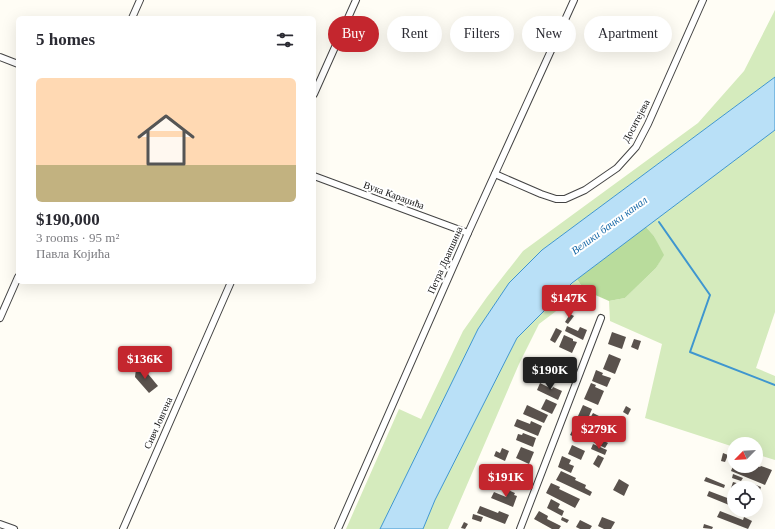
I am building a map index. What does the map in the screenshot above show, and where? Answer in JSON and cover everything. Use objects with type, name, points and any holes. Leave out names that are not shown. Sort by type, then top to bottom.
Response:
[{"type":"street","points":[[133,16],[140,0]]},
{"type":"street","points":[[316,90],[356,0]]},
{"type":"street","name":"Петра Драпшина","points":[[338,529],[468,233],[574,0]]},
{"type":"street","name":"Доситејева","points":[[495,174],[541,194],[556,199],[565,199],[585,190],[617,168],[636,146],[648,124],[703,0]]},
{"type":"street","points":[[0,56],[16,63]]},
{"type":"street","name":"Вука Караџића","points":[[316,177],[468,233]]},
{"type":"street","points":[[0,318],[16,282]]},
{"type":"street","name":"Сивч Јовгена","points":[[123,529],[230,284]]},
{"type":"street","points":[[520,529],[601,318]]},
{"type":"street","points":[[0,524],[14,529]]},
{"type":"green space","points":[[775,10],[775,77],[542,250],[509,283],[478,329],[380,529],[346,529],[399,409],[421,419],[463,331],[523,251],[698,123],[744,71]]},
{"type":"green space","points":[[775,130],[775,312],[756,368],[775,376],[775,460],[763,456],[763,437],[727,437],[727,445],[645,418],[662,344],[610,321],[609,301],[625,298],[656,268],[663,255],[654,236],[646,227]]},
{"type":"green space","points":[[646,227],[654,236],[664,255],[656,268],[625,298],[609,301],[584,290],[577,279]]},
{"type":"green space","points":[[577,279],[584,290],[539,324],[519,364],[448,529],[423,529],[435,500],[517,338]]},
{"type":"water","name":"Велики бачки канал","points":[[775,77],[775,130],[572,283],[517,338],[435,500],[423,529],[380,529],[478,329],[509,283],[542,250]]},
{"type":"building","points":[[570,314],[574,316],[568,324],[565,322]]},
{"type":"building","points":[[567,326],[578,331],[580,327],[587,330],[583,340],[565,331]]},
{"type":"building","points":[[556,328],[562,331],[555,343],[550,340]]},
{"type":"building","points":[[612,332],[626,337],[622,349],[608,344]]},
{"type":"building","points":[[564,335],[577,342],[572,353],[559,347]]},
{"type":"building","points":[[634,339],[641,341],[638,350],[631,347]]},
{"type":"building","points":[[609,354],[621,359],[615,374],[603,369]]},
{"type":"building","points":[[548,361],[557,365],[557,367],[563,370],[561,375],[545,368]]},
{"type":"building","points":[[136,369],[144,369],[158,386],[149,393],[135,377]]},
{"type":"building","points":[[596,370],[603,373],[602,375],[611,378],[607,387],[592,381]]},
{"type":"building","points":[[540,383],[552,389],[553,387],[562,391],[558,400],[537,390]]},
{"type":"building","points":[[591,383],[596,385],[595,387],[604,391],[598,405],[584,399]]},
{"type":"building","points":[[546,399],[557,404],[552,414],[541,409]]},
{"type":"building","points":[[527,405],[548,415],[544,423],[523,414]]},
{"type":"building","points":[[583,405],[592,409],[587,421],[578,416]]},
{"type":"building","points":[[626,406],[631,409],[628,415],[623,412]]},
{"type":"building","points":[[593,413],[603,418],[602,420],[608,422],[605,428],[589,420]]},
{"type":"building","points":[[517,419],[530,424],[531,421],[542,426],[538,436],[514,426]]},
{"type":"building","points":[[613,420],[625,426],[623,429],[612,422]]},
{"type":"building","points":[[590,423],[601,428],[599,433],[588,427]]},
{"type":"building","points":[[575,425],[588,432],[584,441],[570,435]]},
{"type":"building","points":[[523,433],[536,438],[533,447],[516,440],[518,434],[522,435]]},
{"type":"building","points":[[590,434],[608,443],[605,448],[587,439]]},
{"type":"building","points":[[593,444],[607,450],[605,455],[591,449]]},
{"type":"building","points":[[572,445],[585,451],[581,460],[568,454]]},
{"type":"building","points":[[521,447],[534,452],[529,464],[516,458]]},
{"type":"building","points":[[502,448],[509,451],[505,461],[494,456],[496,451],[500,453]]},
{"type":"building","points":[[723,453],[727,455],[725,462],[721,461]]},
{"type":"building","points":[[598,455],[604,458],[599,468],[593,464]]},
{"type":"building","points":[[562,456],[571,460],[569,464],[574,466],[571,473],[558,467]]},
{"type":"building","points":[[763,467],[772,470],[765,485],[763,484],[763,481],[755,481],[736,473],[763,473]]},
{"type":"building","points":[[561,471],[576,478],[575,480],[586,485],[585,488],[592,492],[590,496],[556,480]]},
{"type":"building","points":[[733,474],[743,478],[741,481],[732,478]]},
{"type":"building","points":[[516,476],[525,480],[522,489],[512,486]]},
{"type":"building","points":[[706,477],[725,485],[724,488],[704,481]]},
{"type":"building","points":[[619,479],[629,485],[624,496],[613,490]]},
{"type":"building","points":[[551,483],[560,487],[559,489],[580,499],[575,508],[546,493]]},
{"type":"building","points":[[508,490],[515,493],[514,495],[517,496],[513,507],[491,498],[494,492],[506,497]]},
{"type":"building","points":[[709,491],[727,498],[727,504],[707,496]]},
{"type":"building","points":[[551,499],[560,504],[558,508],[564,511],[562,516],[547,508]]},
{"type":"building","points":[[480,506],[498,513],[499,511],[509,515],[505,524],[477,513]]},
{"type":"building","points":[[539,511],[548,516],[547,519],[561,526],[559,529],[552,529],[534,519]]},
{"type":"building","points":[[720,511],[727,514],[727,517],[735,517],[743,520],[744,517],[752,521],[748,529],[717,517]]},
{"type":"building","points":[[473,514],[483,517],[481,522],[472,519]]},
{"type":"building","points":[[562,517],[569,520],[567,523],[561,520]]},
{"type":"building","points":[[602,517],[615,522],[611,529],[604,529],[598,526]]},
{"type":"building","points":[[580,520],[592,526],[590,529],[580,529],[576,527]]},
{"type":"building","points":[[464,522],[468,524],[465,529],[461,528]]},
{"type":"building","points":[[704,524],[713,527],[712,529],[703,528]]},
{"type":"waterway","points":[[659,222],[710,295],[690,352],[775,385]]}]
